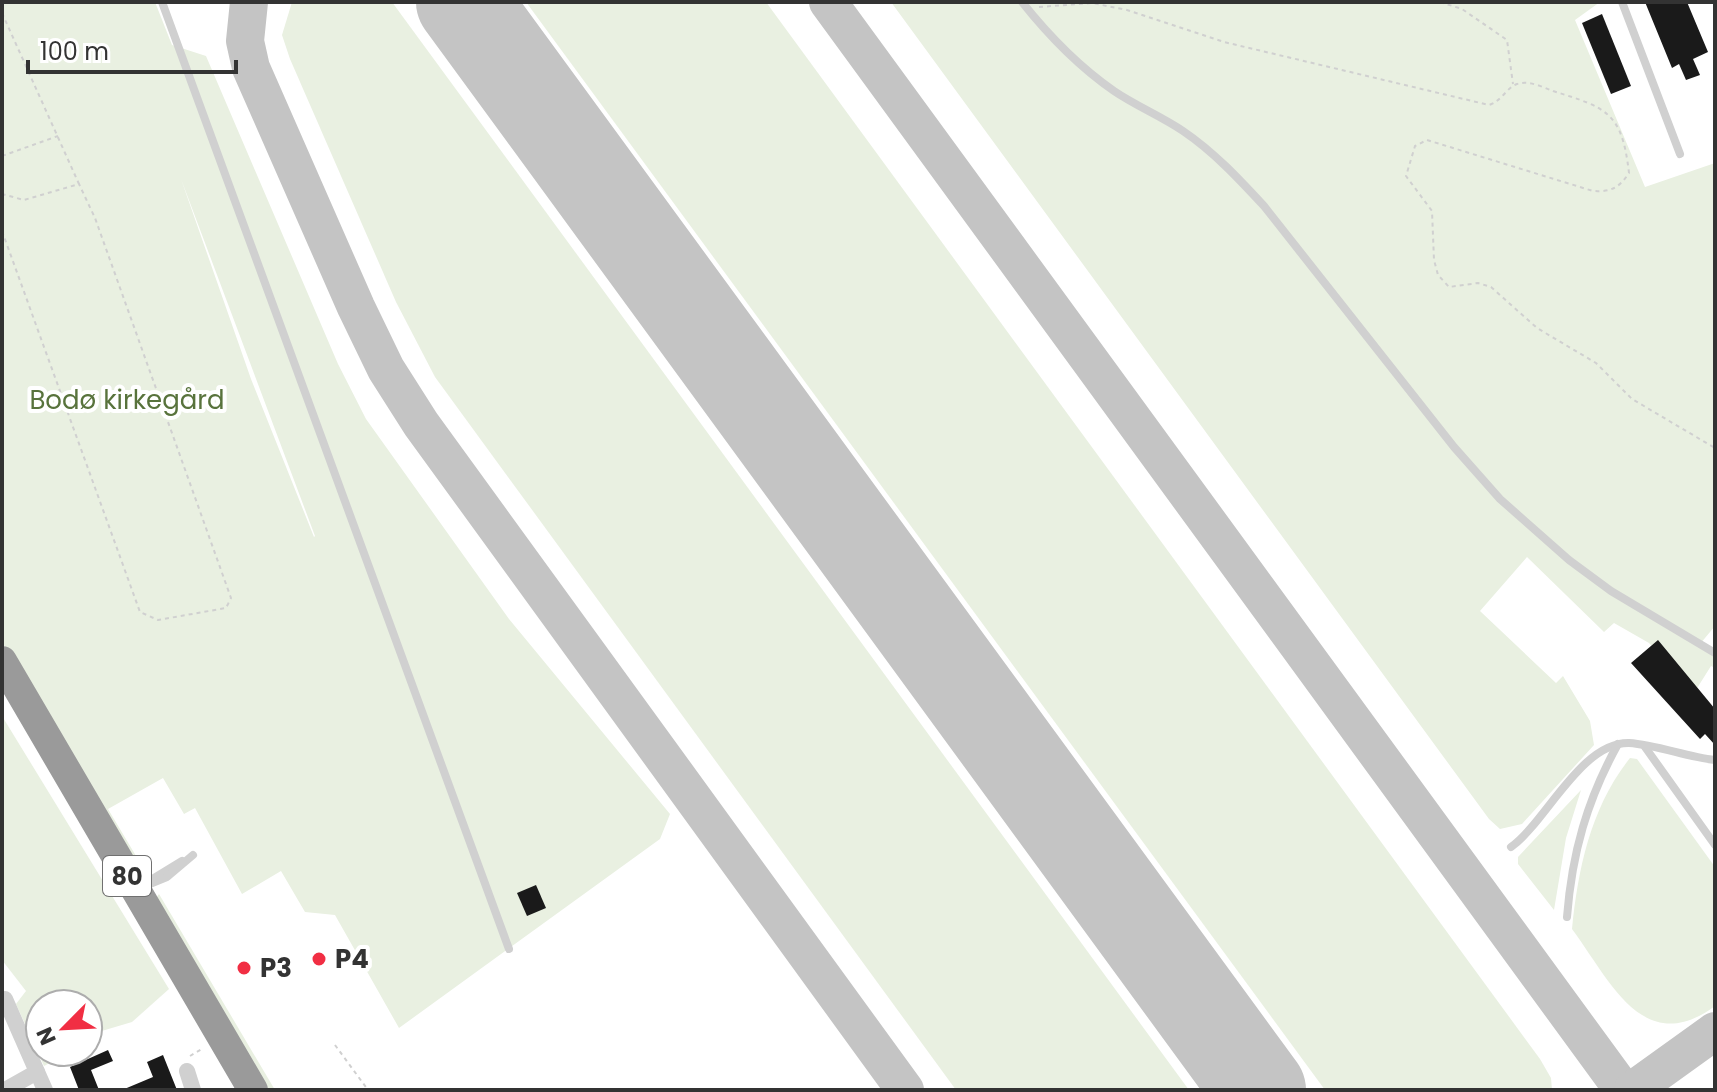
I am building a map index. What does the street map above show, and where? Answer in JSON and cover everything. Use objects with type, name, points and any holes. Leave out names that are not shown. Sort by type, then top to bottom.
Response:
[{"type":"highway","name":"80","points":[[2,661],[253,1090]]},
{"type":"street","points":[[5,999],[45,1090]]},
{"type":"street","points":[[187,1071],[193,1090]]},
{"type":"street","points":[[5,1090],[37,1072]]},
{"type":"lane","points":[[162,2],[509,949]]},
{"type":"lane","points":[[1022,2],[1060,47],[1088,71],[1116,93],[1183,131],[1235,174],[1264,206],[1454,447],[1500,499],[1569,560],[1611,591],[1715,653]]},
{"type":"lane","points":[[1622,2],[1680,154]]},
{"type":"lane","points":[[1567,917],[1571,870],[1582,820],[1598,780],[1618,744]]},
{"type":"lane","points":[[1511,847],[1599,752],[1618,744],[1715,760]]},
{"type":"lane","points":[[1644,746],[1715,845]]},
{"type":"lane","points":[[193,855],[167,877],[135,890],[163,870],[193,855]]},
{"type":"path","points":[[1029,11],[1047,4],[1066,2],[1116,8],[1224,42],[1489,105],[1500,102],[1514,85],[1526,82],[1597,104],[1616,122],[1627,149],[1629,173],[1621,186],[1609,192],[1593,191],[1427,140],[1415,146],[1406,176],[1432,211],[1438,275],[1449,287],[1478,283],[1491,287],[1537,328],[1596,363],[1632,399],[1715,448]]},
{"type":"path","points":[[1440,2],[1462,9],[1507,40],[1514,85]]},
{"type":"path","points":[[2,13],[95,218],[231,598],[226,608],[158,620],[140,612],[2,231]]},
{"type":"path","points":[[1715,60],[1715,91]]},
{"type":"path","points":[[2,156],[59,136]]},
{"type":"path","points":[[2,194],[24,200],[79,184]]},
{"type":"path","points":[[335,1045],[368,1090]]},
{"type":"green space","name":"Bodø kirkegård","points":[[2,2],[155,2],[172,45],[206,56],[338,364],[366,419],[509,619],[670,814],[660,839],[399,1028],[335,915],[305,912],[281,871],[242,894],[195,808],[184,814],[163,778],[108,809],[145,871],[134,866],[2,642]],"holes":[[[181,179],[315,536],[251,379]]]},
{"type":"green space","points":[[292,2],[392,2],[1189,1090],[956,1090],[435,377],[396,302],[290,59],[282,35]]},
{"type":"green space","points":[[526,2],[766,2],[1540,1059],[1551,1078],[1552,1090],[1325,1090]]},
{"type":"green space","points":[[891,2],[1600,2],[1575,20],[1645,187],[1715,163],[1715,626],[1700,644],[1715,653],[1715,668],[1711,666],[1694,693],[1649,643],[1614,623],[1604,632],[1527,557],[1480,611],[1556,683],[1563,676],[1590,721],[1594,745],[1522,824],[1500,829],[1489,819]]},
{"type":"green space","points":[[2,716],[169,989],[132,1022],[104,1030],[104,988],[24,988],[2,960]]},
{"type":"green space","points":[[1630,758],[1637,759],[1715,867],[1715,1006],[1690,1020],[1668,1024],[1648,1018],[1631,1006],[1615,990],[1572,929],[1578,883],[1596,818],[1605,797]]},
{"type":"green space","points":[[1581,790],[1566,838],[1554,910],[1518,864],[1518,857]]},
{"type":"green space","points":[[159,894],[275,1090],[263,1090],[156,898]]},
{"type":"green space","points":[[24,994],[24,1022],[16,1004]]},
{"type":"building","points":[[1645,2],[1687,2],[1708,52],[1693,59],[1700,75],[1686,80],[1679,64],[1672,68]]},
{"type":"building","points":[[1602,14],[1631,86],[1611,94],[1582,23]]},
{"type":"building","points":[[1658,640],[1715,709],[1715,745],[1705,734],[1700,739],[1631,663]]},
{"type":"building","points":[[536,885],[546,908],[527,916],[517,893]]},
{"type":"building","points":[[108,1050],[113,1061],[104,1065],[104,1052]]},
{"type":"building","points":[[163,1055],[177,1090],[122,1090],[153,1077],[147,1062]]},
{"type":"building","points":[[70,1068],[96,1068],[91,1070],[99,1090],[79,1090]]},
{"type":"taxiway","points":[[249,2],[245,41],[251,68],[386,369],[421,424],[905,1090]]},
{"type":"taxiway","points":[[828,2],[1623,1090]]},
{"type":"taxiway","points":[[1633,1090],[1715,1031]]},
{"type":"runway","points":[[463,2],[1259,1090]]},
{"type":"place","name":"P4","points":[[319,959]]},
{"type":"place","name":"P3","points":[[244,968]]}]
